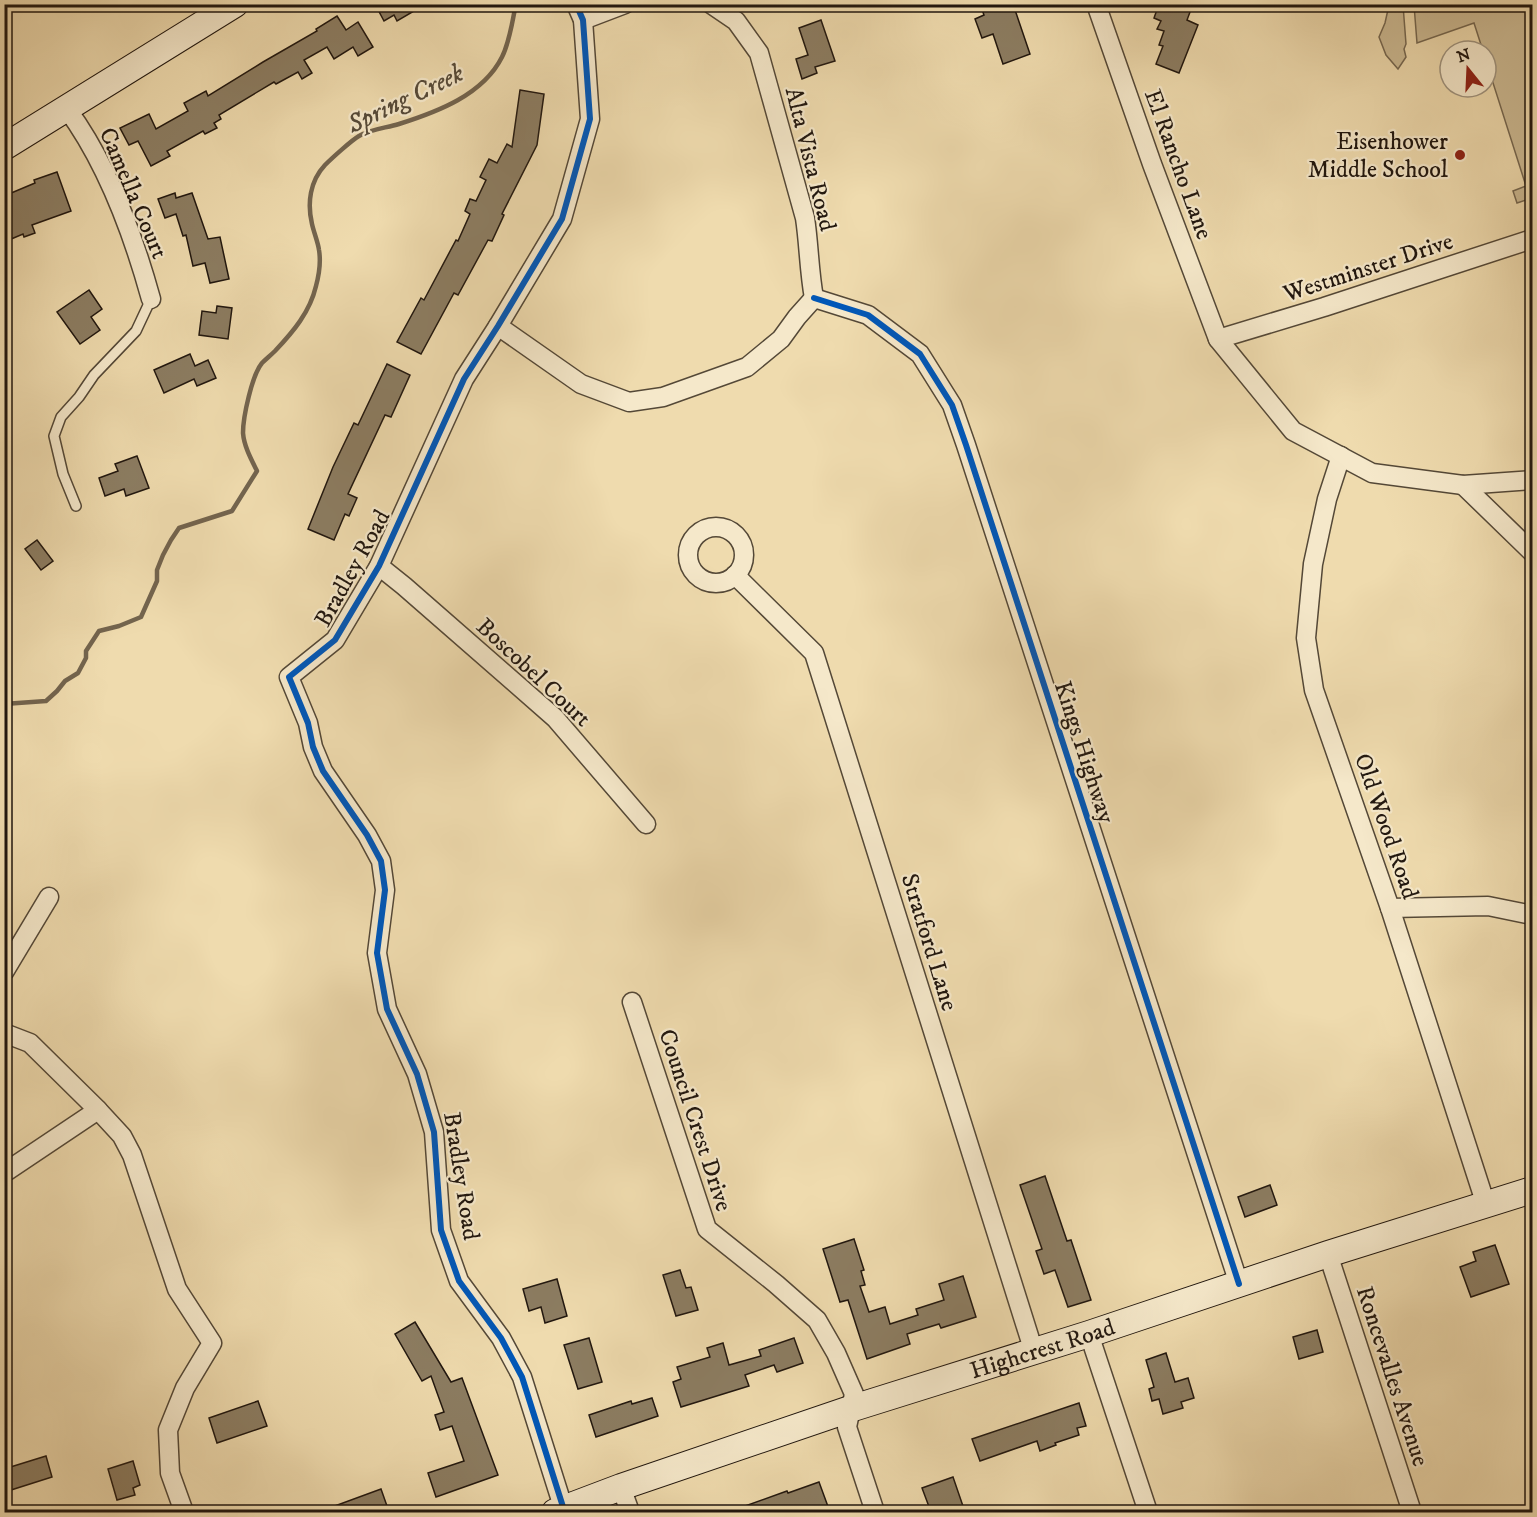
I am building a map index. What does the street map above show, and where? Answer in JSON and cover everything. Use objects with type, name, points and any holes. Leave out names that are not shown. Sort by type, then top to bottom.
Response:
[{"type":"street","points":[[4,147],[235,4]]},
{"type":"street","points":[[579,12],[625,4]]},
{"type":"street","name":"Alta Vista Road","points":[[711,4],[736,21],[759,52],[805,218],[814,298]]},
{"type":"street","name":"El Rancho Lane","points":[[1096,4],[1152,164],[1218,339],[1293,431],[1372,473],[1463,484],[1533,480]]},
{"type":"street","name":"Bradley Road","points":[[559,1511],[522,1377],[501,1338],[459,1281],[441,1230],[434,1132],[417,1074],[387,1009],[377,953],[385,890],[381,861],[367,835],[323,771],[290,677],[335,640],[379,566],[464,379],[562,219],[590,120],[579,12]]},
{"type":"street","name":"Camella Court","points":[[67,109],[80,127],[114,193],[151,299]]},
{"type":"street","name":"Westminster Drive","points":[[1218,339],[1533,239]]},
{"type":"street","points":[[498,326],[581,384],[629,402],[663,397],[747,367],[782,339],[814,298]]},
{"type":"street","name":"Kings Highway","points":[[814,298],[868,315],[920,354],[952,405],[1239,1284]]},
{"type":"street","name":"Old Wood Road","points":[[1341,456],[1327,499],[1313,564],[1306,638],[1314,690],[1390,908],[1486,1205]]},
{"type":"street","points":[[1463,484],[1533,552]]},
{"type":"street","name":"Boscobel Court","points":[[379,566],[555,718],[646,824]]},
{"type":"street","name":"Stratford Lane","points":[[735,575],[814,653],[1034,1352]]},
{"type":"street","points":[[4,972],[49,897]]},
{"type":"street","points":[[1390,908],[1488,906],[1533,915]]},
{"type":"street","name":"Council Crest Drive","points":[[632,1002],[707,1229],[817,1320],[836,1353],[854,1394],[847,1427],[875,1512]]},
{"type":"street","points":[[4,1033],[30,1043],[122,1136],[132,1155],[177,1289],[212,1342],[185,1388],[168,1430],[170,1473],[184,1512]]},
{"type":"street","points":[[4,1173],[98,1110]]},
{"type":"street","name":"Highcrest Road","points":[[559,1511],[621,1487],[850,1408],[1034,1352],[1328,1254],[1533,1190]]},
{"type":"street","name":"Roncevalles Avenue","points":[[1328,1254],[1412,1512]]},
{"type":"street","points":[[1089,1334],[1148,1512]]},
{"type":"street","points":[[621,1487],[630,1512]]},
{"type":"lane","points":[[76,506],[63,474],[54,436],[61,417],[94,375],[136,331],[151,299]]},
{"type":"shaded area","points":[[1389,5],[1403,5],[1406,57],[1398,69],[1386,55],[1379,37]]},
{"type":"shaded area","points":[[1414,5],[1532,5],[1532,198],[1517,203],[1513,191],[1526,186],[1498,98],[1498,39],[1479,39],[1474,23],[1417,43]]},
{"type":"building","points":[[375,4],[426,4],[397,21],[394,15],[384,21]]},
{"type":"building","points":[[980,4],[1013,4],[1030,54],[1003,64],[993,34],[982,38],[975,19],[984,15]]},
{"type":"building","points":[[1159,4],[1193,4],[1187,20],[1198,25],[1179,73],[1156,64],[1163,46],[1159,45],[1164,31],[1157,29],[1161,21],[1154,18]]},
{"type":"building","points":[[337,16],[346,30],[358,22],[373,47],[358,56],[353,47],[334,59],[327,47],[304,60],[312,73],[302,79],[298,72],[276,84],[274,82],[219,115],[221,119],[214,123],[217,128],[205,134],[203,131],[167,151],[170,156],[151,166],[138,141],[129,145],[120,128],[149,114],[156,129],[188,111],[184,103],[206,91],[208,96],[317,31],[316,29]]},
{"type":"building","points":[[821,20],[835,61],[815,67],[817,73],[802,79],[796,59],[808,55],[799,28]]},
{"type":"building","points":[[520,90],[544,94],[537,145],[502,214],[504,215],[492,241],[488,240],[458,295],[454,293],[421,354],[397,342],[421,298],[424,300],[456,240],[458,241],[470,214],[465,211],[470,199],[476,201],[486,180],[480,177],[489,159],[497,163],[507,144],[512,147]]},
{"type":"building","points":[[57,172],[71,211],[32,225],[35,233],[24,237],[23,234],[4,242],[4,196],[35,183],[34,180]]},
{"type":"building","points":[[175,193],[176,198],[192,193],[208,239],[220,237],[229,279],[210,283],[205,263],[193,266],[186,235],[183,236],[176,214],[165,218],[158,199]]},
{"type":"building","points":[[89,290],[102,309],[91,317],[100,330],[80,344],[57,312]]},
{"type":"building","points":[[217,306],[232,308],[228,339],[199,335],[202,311],[216,313]]},
{"type":"building","points":[[190,354],[195,366],[208,360],[216,378],[197,386],[194,379],[164,393],[154,370]]},
{"type":"building","points":[[387,364],[410,375],[391,417],[385,415],[348,494],[357,498],[349,516],[345,514],[334,540],[308,529],[354,423],[358,425]]},
{"type":"building","points":[[137,456],[149,488],[126,496],[124,489],[105,496],[99,478],[118,471],[115,464]]},
{"type":"building","points":[[37,540],[53,561],[41,570],[25,549]]},
{"type":"building","points":[[1045,1176],[1067,1241],[1071,1240],[1091,1300],[1068,1307],[1055,1270],[1044,1274],[1036,1251],[1042,1249],[1020,1185]]},
{"type":"building","points":[[1270,1185],[1277,1205],[1245,1217],[1238,1197]]},
{"type":"building","points":[[854,1239],[864,1270],[861,1271],[865,1285],[860,1286],[869,1312],[885,1307],[890,1324],[918,1315],[916,1309],[944,1300],[939,1284],[963,1276],[976,1317],[941,1328],[939,1324],[907,1334],[910,1344],[867,1359],[848,1300],[840,1302],[823,1249]]},
{"type":"building","points":[[1495,1245],[1509,1284],[1471,1297],[1460,1267],[1476,1261],[1473,1252]]},
{"type":"building","points":[[680,1270],[686,1288],[691,1287],[698,1310],[676,1316],[663,1275]]},
{"type":"building","points":[[557,1279],[567,1316],[545,1323],[541,1307],[529,1311],[523,1289]]},
{"type":"building","points":[[415,1322],[451,1382],[462,1378],[498,1475],[436,1497],[428,1473],[464,1461],[452,1426],[440,1430],[435,1415],[444,1412],[431,1376],[422,1381],[395,1334]]},
{"type":"building","points":[[1317,1330],[1323,1352],[1299,1359],[1293,1337]]},
{"type":"building","points":[[589,1338],[602,1382],[578,1389],[564,1345]]},
{"type":"building","points":[[794,1338],[803,1363],[777,1372],[774,1365],[745,1375],[749,1386],[681,1407],[673,1382],[681,1379],[677,1367],[710,1357],[707,1348],[723,1343],[729,1365],[761,1356],[759,1350]]},
{"type":"building","points":[[1166,1353],[1175,1382],[1188,1378],[1194,1398],[1181,1402],[1183,1408],[1163,1414],[1159,1399],[1152,1401],[1149,1389],[1154,1387],[1146,1360]]},
{"type":"building","points":[[652,1398],[658,1416],[596,1437],[589,1415],[631,1401],[632,1404]]},
{"type":"building","points":[[258,1401],[267,1426],[217,1443],[209,1418]]},
{"type":"building","points":[[1079,1403],[1086,1426],[1077,1428],[1079,1435],[1040,1451],[1037,1441],[980,1461],[972,1439]]},
{"type":"building","points":[[46,1456],[52,1477],[11,1490],[4,1469]]},
{"type":"building","points":[[133,1461],[140,1485],[133,1488],[135,1495],[117,1500],[108,1469]]},
{"type":"building","points":[[953,1477],[965,1512],[931,1512],[922,1488]]},
{"type":"building","points":[[819,1482],[830,1512],[731,1512],[787,1491],[788,1493]]},
{"type":"building","points":[[381,1489],[387,1506],[376,1510],[377,1512],[321,1512],[321,1511]]},
{"type":"waterway","name":"Spring Creek","points":[[4,704],[46,701],[65,681],[78,673],[86,658],[86,651],[99,631],[141,617],[157,581],[157,570],[163,555],[179,528],[232,511],[257,471],[246,448],[243,433],[246,407],[255,377],[262,363],[282,344],[300,321],[310,304],[317,282],[320,255],[310,208],[311,193],[316,178],[325,165],[359,136],[443,108],[471,92],[483,82],[494,70],[505,51],[516,4]]},
{"type":"cycle path","points":[[564,1510],[522,1377],[501,1338],[459,1281],[441,1230],[434,1132],[417,1074],[387,1009],[377,953],[385,890],[381,861],[367,835],[323,771],[313,747],[308,723],[289,677],[335,640],[379,566],[464,379],[562,219],[590,119],[583,20],[576,4]]},
{"type":"cycle path","points":[[814,298],[868,315],[920,354],[952,405],[1239,1284]]},
{"type":"place","name":"Eisenhower Middle School","points":[[1460,155]]}]
